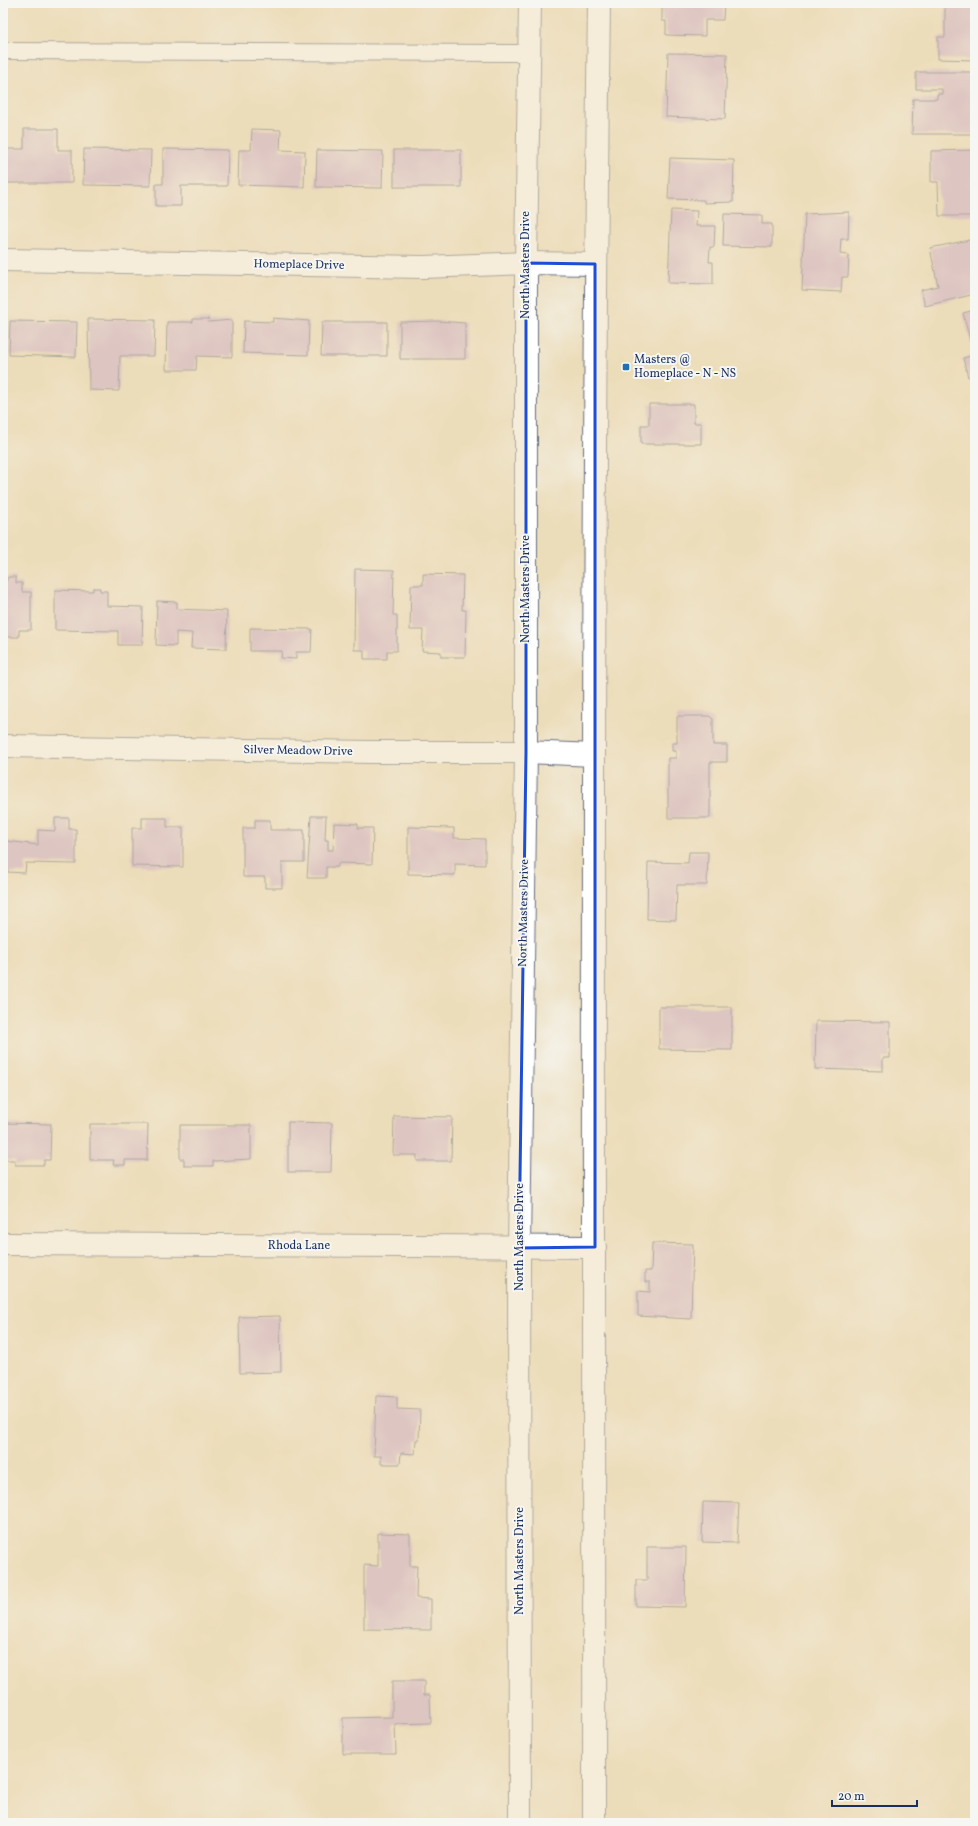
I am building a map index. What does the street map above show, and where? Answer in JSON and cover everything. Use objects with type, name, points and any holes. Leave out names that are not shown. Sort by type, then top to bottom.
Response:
[{"type":"main road","name":"North Masters Drive","points":[[520,1823],[519,1248],[526,752],[526,263],[530,3]]},
{"type":"main road","points":[[594,1823],[594,755],[596,264],[599,3]]},
{"type":"main road","name":"Homeplace Drive","points":[[3,260],[424,267],[526,263],[596,264]]},
{"type":"main road","name":"Silver Meadow Drive","points":[[3,746],[372,752],[526,752],[594,755]]},
{"type":"main road","name":"Rhoda Lane","points":[[3,1244],[519,1248],[595,1247]]},
{"type":"lane","points":[[3,51],[529,53]]},
{"type":"highlighted area","points":[[526,263],[595,264],[595,1247],[519,1248],[526,752]]},
{"type":"building","points":[[662,3],[724,3],[723,20],[705,20],[705,36],[666,35],[666,21],[662,21]]},
{"type":"building","points":[[945,3],[975,3],[975,60],[938,59],[938,37],[945,37]]},
{"type":"building","points":[[668,53],[727,54],[725,119],[666,117]]},
{"type":"building","points":[[916,72],[975,72],[975,134],[912,134],[913,99],[937,99],[937,94],[942,94],[942,89],[916,89]]},
{"type":"building","points":[[24,129],[58,129],[58,150],[72,150],[72,183],[5,183],[5,149],[24,149]]},
{"type":"building","points":[[252,129],[281,130],[280,150],[305,151],[304,187],[238,185],[239,150],[251,150]]},
{"type":"building","points":[[84,149],[151,150],[150,186],[83,185]]},
{"type":"building","points":[[163,149],[228,150],[227,186],[181,186],[181,206],[156,206],[156,184],[163,184]]},
{"type":"building","points":[[317,150],[383,151],[382,188],[316,187]]},
{"type":"building","points":[[394,150],[461,150],[461,187],[394,187]]},
{"type":"building","points":[[975,150],[975,216],[939,216],[938,182],[931,182],[931,151]]},
{"type":"building","points":[[670,158],[734,160],[733,202],[704,203],[704,200],[668,199]]},
{"type":"building","points":[[671,210],[697,211],[696,226],[715,226],[714,247],[710,247],[709,262],[713,262],[713,284],[668,283]]},
{"type":"building","points":[[849,212],[848,239],[841,239],[840,254],[849,255],[848,277],[842,277],[841,292],[802,290],[805,214]]},
{"type":"building","points":[[724,214],[762,215],[762,224],[772,224],[772,247],[723,246]]},
{"type":"building","points":[[974,239],[975,294],[925,306],[921,290],[938,286],[930,248]]},
{"type":"building","points":[[975,310],[975,375],[968,377],[963,358],[974,355],[963,313]]},
{"type":"building","points":[[273,318],[309,321],[308,355],[243,353],[244,321],[273,322]]},
{"type":"building","points":[[88,319],[155,320],[154,356],[120,356],[119,391],[89,390]]},
{"type":"building","points":[[193,319],[209,319],[208,322],[232,320],[232,357],[197,356],[196,370],[166,370],[167,322],[193,322]]},
{"type":"building","points":[[10,321],[77,322],[76,357],[9,355]]},
{"type":"building","points":[[437,321],[465,323],[465,359],[400,359],[400,322]]},
{"type":"building","points":[[322,322],[387,322],[387,356],[321,356]]},
{"type":"building","points":[[649,404],[694,404],[694,423],[701,423],[701,444],[641,444],[641,425],[649,425]]},
{"type":"building","points":[[355,569],[394,570],[393,615],[397,615],[397,651],[387,651],[387,659],[364,659],[364,650],[354,650]]},
{"type":"building","points":[[423,574],[463,575],[462,610],[466,610],[465,657],[441,657],[441,652],[422,651],[423,630],[410,630],[411,585],[423,585]]},
{"type":"building","points":[[8,577],[16,577],[16,583],[22,583],[22,592],[31,592],[31,630],[19,630],[19,637],[4,637],[3,591]]},
{"type":"building","points":[[93,588],[100,588],[100,591],[107,591],[107,606],[143,607],[142,645],[118,645],[118,631],[55,630],[55,590],[93,591]]},
{"type":"building","points":[[157,601],[177,602],[177,609],[227,611],[226,649],[191,648],[192,633],[176,632],[176,646],[156,645]]},
{"type":"building","points":[[250,628],[312,629],[311,652],[296,652],[296,659],[281,658],[282,651],[250,651]]},
{"type":"building","points":[[677,716],[709,716],[713,719],[713,745],[727,745],[727,762],[710,762],[710,818],[668,818],[668,758],[676,758],[676,751],[672,751],[672,743],[677,743]]},
{"type":"building","points":[[311,816],[326,816],[325,840],[328,840],[328,850],[333,850],[334,823],[358,824],[358,828],[373,828],[372,864],[338,863],[338,867],[326,867],[326,878],[307,878]]},
{"type":"building","points":[[55,818],[69,818],[69,829],[76,829],[76,864],[26,863],[25,873],[7,872],[7,841],[38,845],[38,830],[55,831]]},
{"type":"building","points":[[142,818],[167,818],[167,827],[183,827],[183,867],[132,866],[132,828],[142,828]]},
{"type":"building","points":[[255,820],[270,820],[270,830],[304,830],[304,862],[282,862],[282,888],[265,888],[265,877],[243,877],[243,828],[255,828]]},
{"type":"building","points":[[408,827],[454,828],[454,838],[485,839],[485,865],[455,864],[455,875],[408,874]]},
{"type":"building","points":[[689,852],[708,852],[707,885],[677,885],[676,920],[647,919],[648,862],[688,863]]},
{"type":"building","points":[[659,1007],[732,1007],[732,1050],[659,1049]]},
{"type":"building","points":[[816,1021],[890,1022],[890,1058],[883,1058],[883,1071],[815,1069]]},
{"type":"building","points":[[394,1116],[452,1117],[451,1161],[417,1161],[417,1155],[393,1155]]},
{"type":"building","points":[[288,1122],[332,1123],[331,1172],[288,1172]]},
{"type":"building","points":[[3,1123],[51,1124],[50,1160],[44,1160],[44,1165],[15,1165],[15,1160],[3,1160]]},
{"type":"building","points":[[90,1124],[148,1124],[147,1160],[125,1160],[125,1165],[113,1165],[114,1160],[90,1160]]},
{"type":"building","points":[[180,1125],[251,1125],[251,1159],[213,1161],[213,1166],[184,1166],[184,1159],[180,1159]]},
{"type":"building","points":[[652,1243],[693,1244],[691,1319],[638,1316],[638,1291],[650,1292],[650,1282],[645,1282],[645,1271],[651,1271]]},
{"type":"building","points":[[280,1316],[281,1372],[240,1373],[239,1317]]},
{"type":"building","points":[[376,1396],[397,1397],[397,1409],[420,1410],[419,1440],[416,1440],[415,1454],[401,1453],[400,1464],[381,1464],[381,1456],[374,1456]]},
{"type":"building","points":[[703,1502],[739,1503],[737,1543],[702,1542]]},
{"type":"building","points":[[378,1533],[410,1534],[410,1566],[417,1566],[416,1598],[431,1599],[431,1630],[364,1629],[364,1565],[378,1566]]},
{"type":"building","points":[[647,1547],[686,1547],[685,1607],[636,1606],[636,1580],[647,1580]]},
{"type":"building","points":[[392,1681],[424,1681],[424,1695],[430,1695],[431,1723],[395,1724],[396,1754],[343,1754],[343,1718],[392,1717]]},
{"type":"place","name":"Masters @ Homeplace - N - NS","points":[[626,367]]}]
